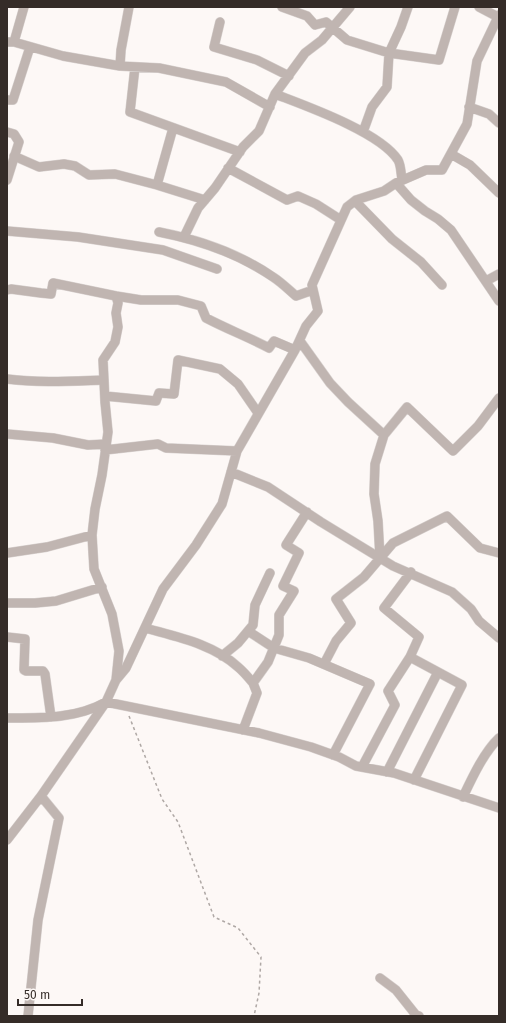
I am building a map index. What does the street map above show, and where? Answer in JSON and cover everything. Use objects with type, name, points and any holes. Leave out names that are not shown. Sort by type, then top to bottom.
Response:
[{"type":"street","points":[[24,7],[11,42],[63,56],[120,66],[159,68],[226,82],[270,107]]},
{"type":"street","points":[[120,66],[121,50],[129,7]]},
{"type":"street","points":[[282,7],[307,16],[315,25],[326,22],[348,40],[388,53],[439,60],[455,7]]},
{"type":"street","points":[[184,237],[198,208],[240,152],[259,131],[275,94],[306,53],[322,40],[350,7]]},
{"type":"street","points":[[363,132],[372,107],[387,86],[388,53],[401,27],[408,7]]},
{"type":"street","points":[[7,840],[106,702],[116,680],[126,668],[163,588],[196,545],[222,504],[237,451],[300,341],[306,326],[318,311],[312,285],[347,207],[354,201],[384,191],[399,182],[426,170],[442,170],[466,124],[477,61],[498,16],[479,7]]},
{"type":"street","points":[[220,22],[214,47],[257,60],[289,76]]},
{"type":"street","points":[[7,100],[13,100],[30,47]]},
{"type":"street","points":[[135,67],[130,112],[240,152]]},
{"type":"street","points":[[275,94],[348,124],[380,142],[398,160],[399,182],[411,200],[451,230],[499,301]]},
{"type":"street","points":[[470,106],[489,114],[498,121]]},
{"type":"street","points":[[157,185],[173,128]]},
{"type":"street","points":[[7,132],[14,134],[19,142],[7,180]]},
{"type":"street","points":[[451,154],[470,165],[499,194]]},
{"type":"street","points":[[14,156],[39,167],[64,164],[75,166],[90,175],[114,174],[157,185],[205,200]]},
{"type":"street","points":[[228,168],[287,200],[298,196],[316,204],[341,220]]},
{"type":"street","points":[[354,201],[392,239],[421,262],[442,285]]},
{"type":"street","points":[[7,231],[78,237],[163,250],[217,269]]},
{"type":"street","points":[[159,232],[184,237],[220,249],[248,262],[274,277],[296,296],[313,290]]},
{"type":"street","points":[[486,281],[499,274]]},
{"type":"street","points":[[7,290],[11,289],[51,294],[53,283],[141,300],[178,300],[201,306],[206,318],[220,326],[250,338],[269,348],[274,341],[295,350]]},
{"type":"street","points":[[116,296],[118,303],[116,313],[118,327],[115,342],[103,360],[108,432],[92,535],[94,569],[112,614],[120,650],[116,680]]},
{"type":"street","points":[[300,341],[330,383],[348,402],[384,435]]},
{"type":"street","points":[[105,396],[156,401],[159,393],[174,394],[178,360],[220,369],[238,384],[258,413]]},
{"type":"street","points":[[7,379],[22,381],[104,380]]},
{"type":"street","points":[[380,558],[378,521],[374,494],[375,464],[384,435],[407,407],[453,451],[478,426],[499,398]]},
{"type":"street","points":[[7,434],[53,438],[88,446],[106,447],[158,444],[166,448],[237,451]]},
{"type":"street","points":[[231,472],[268,487],[393,566],[452,592],[471,609],[479,621],[499,638]]},
{"type":"street","points":[[253,683],[268,662],[279,635],[279,615],[294,591],[283,586],[299,553],[286,545],[307,512]]},
{"type":"street","points":[[324,664],[336,641],[351,624],[336,599],[364,577],[393,543],[447,516],[480,548],[499,553]]},
{"type":"street","points":[[7,553],[47,547],[92,535]]},
{"type":"street","points":[[222,656],[238,643],[253,625],[255,605],[270,573]]},
{"type":"street","points":[[362,767],[395,705],[388,691],[410,657],[419,638],[384,608],[411,573]]},
{"type":"street","points":[[7,603],[56,601],[102,587]]},
{"type":"street","points":[[145,628],[192,641],[238,666],[253,683],[257,693],[243,730]]},
{"type":"street","points":[[248,631],[274,648],[309,658],[370,684],[333,755]]},
{"type":"street","points":[[7,637],[25,639],[24,670],[43,671],[45,674],[51,717]]},
{"type":"street","points":[[410,657],[462,685],[414,780]]},
{"type":"street","points":[[387,772],[438,672]]},
{"type":"street","points":[[7,718],[51,717],[82,713],[94,709],[106,702],[243,730],[311,747],[356,766],[387,772],[499,808]]},
{"type":"street","points":[[463,797],[472,777],[493,743],[499,738]]},
{"type":"street","points":[[28,1016],[38,920],[59,818],[40,796]]},
{"type":"street","points":[[380,978],[396,990],[416,1015],[419,1016]]},
{"type":"path","points":[[125,706],[162,799],[178,822],[214,917],[238,928],[261,957],[259,993],[254,1016]]}]
